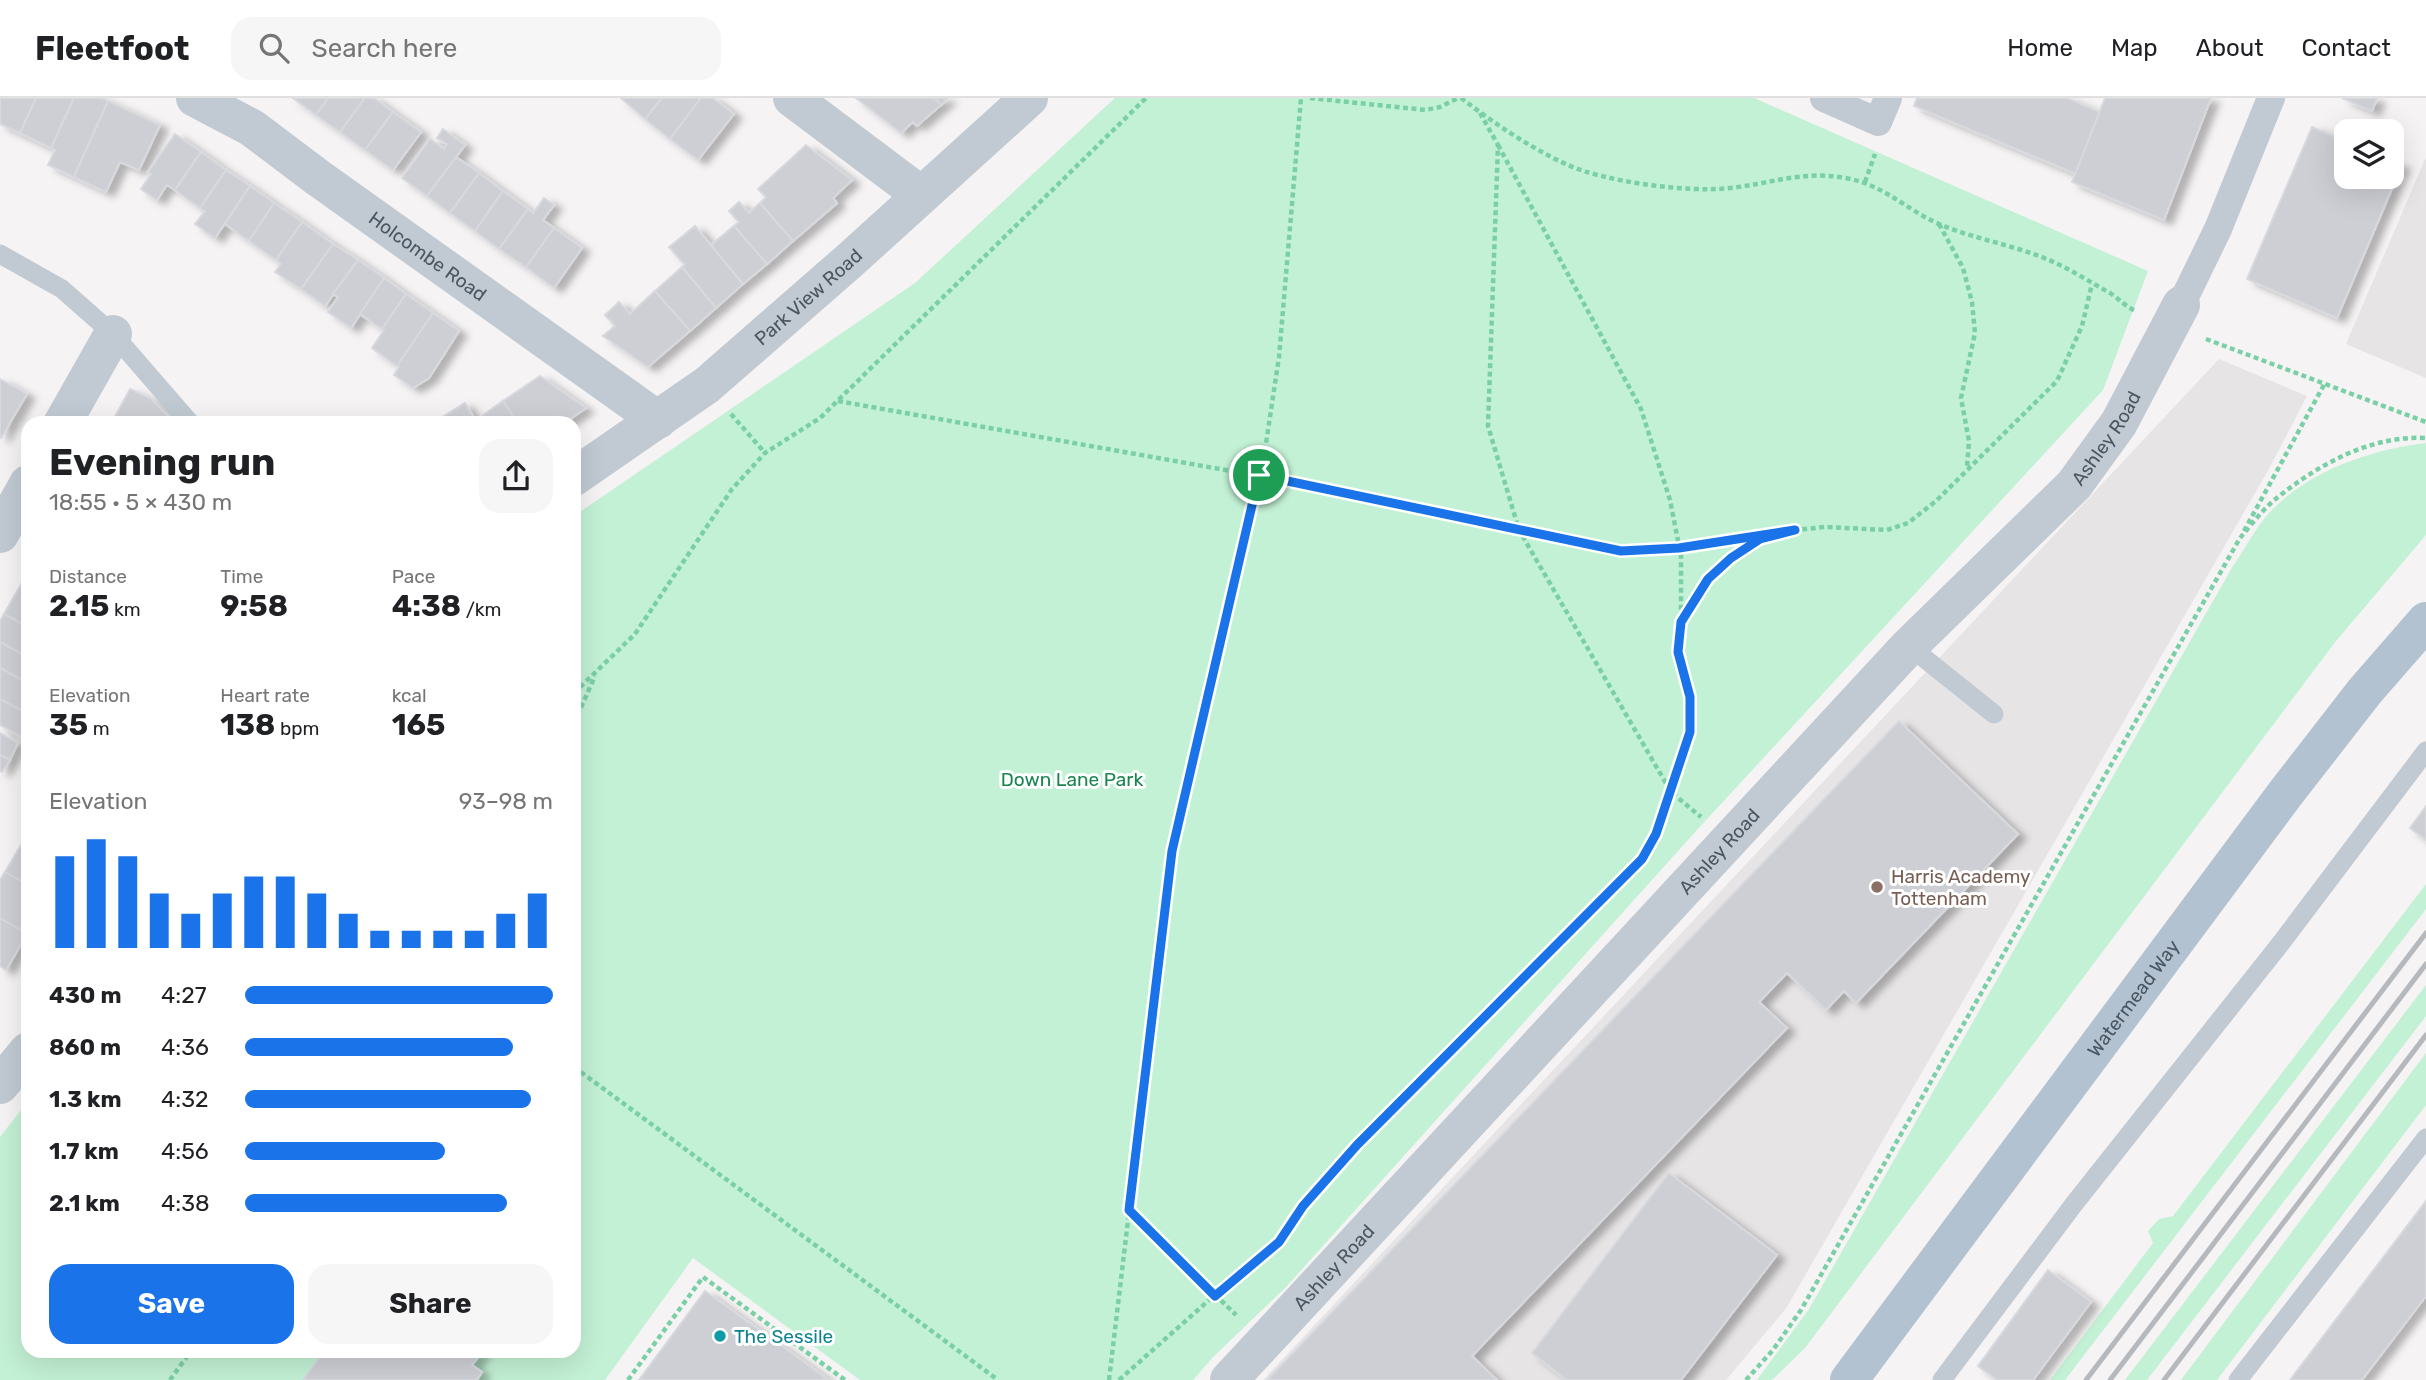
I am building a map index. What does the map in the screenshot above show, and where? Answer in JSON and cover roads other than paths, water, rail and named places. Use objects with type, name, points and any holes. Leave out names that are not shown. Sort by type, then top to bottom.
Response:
[{"type":"main road","name":"Watermead Way","points":[[1849,1380],[2285,794],[2365,691],[2426,621]]},
{"type":"street","name":"Holcombe Road","points":[[195,98],[252,128],[658,420]]},
{"type":"street","points":[[792,98],[921,195]]},
{"type":"street","name":"Park View Road","points":[[581,472],[707,385],[1029,98]]},
{"type":"street","points":[[1824,98],[1883,110]]},
{"type":"street","points":[[2180,305],[2218,229],[2271,98]]},
{"type":"street","name":"Ashley Road","points":[[1229,1380],[1909,646],[2074,485],[2119,423],[2180,305]]},
{"type":"street","points":[[67,416],[113,334]]},
{"type":"street","points":[[0,1086],[21,1060]]},
{"type":"lane","points":[[0,254],[62,289],[113,334],[184,416]]},
{"type":"lane","points":[[1909,646],[1994,714]]},
{"type":"lane","points":[[1942,1380],[2074,1204],[2281,943],[2426,751]]},
{"type":"lane","points":[[2238,1380],[2426,1138]]},
{"type":"railway","points":[[2086,1380],[2426,933]]},
{"type":"railway","points":[[2110,1380],[2426,964]]},
{"type":"railway","points":[[2164,1380],[2426,1035]]},
{"type":"place","name":"Harris Academy Tottenham","points":[[1877,887]]},
{"type":"place","name":"The Sessile","points":[[720,1336]]},
{"type":"park label","name":"Down Lane Park","points":[[1072,779]]}]
